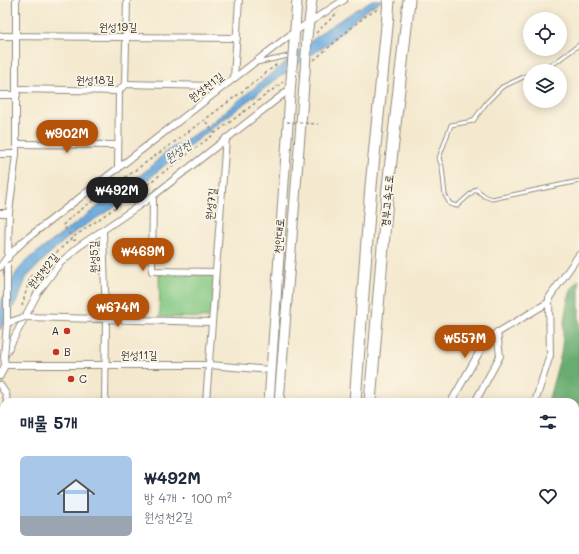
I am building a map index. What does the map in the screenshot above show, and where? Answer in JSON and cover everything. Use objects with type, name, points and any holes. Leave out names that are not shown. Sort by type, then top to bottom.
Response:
[{"type":"highway","name":"경부고속도로","points":[[370,398],[388,187],[409,0]]},
{"type":"highway","name":"경부고속도로","points":[[355,398],[371,186],[387,26],[386,3]]},
{"type":"main road","points":[[294,37],[297,0]]},
{"type":"main road","points":[[310,36],[308,23],[312,0]]},
{"type":"main road","name":"천안대로","points":[[279,398],[305,72],[310,36]]},
{"type":"main road","name":"천안대로","points":[[269,398],[288,83],[294,37]]},
{"type":"street","points":[[0,376],[5,364],[8,213],[16,154],[16,0]]},
{"type":"street","points":[[125,84],[127,0]]},
{"type":"street","points":[[234,78],[239,0]]},
{"type":"street","name":"원성천1길","points":[[0,267],[8,256],[25,240],[252,64],[294,37],[308,23],[344,0]]},
{"type":"street","name":"원성19길","points":[[0,36],[237,38]]},
{"type":"street","name":"원성천2길","points":[[4,356],[37,294],[59,264],[78,247],[153,196],[226,138],[288,83]]},
{"type":"street","name":"원성18길","points":[[0,95],[16,92],[119,91],[125,84],[215,86],[217,91]]},
{"type":"street","points":[[118,169],[119,91]]},
{"type":"street","name":"원성7길","points":[[206,398],[226,138]]},
{"type":"street","points":[[16,144],[118,145]]},
{"type":"street","points":[[0,154],[16,154]]},
{"type":"street","points":[[153,196],[152,271],[215,272]]},
{"type":"street","points":[[0,213],[8,213]]},
{"type":"street","name":"원성5길","points":[[103,231],[106,318],[105,398]]},
{"type":"street","points":[[537,398],[550,354],[549,298],[579,255]]},
{"type":"street","points":[[453,398],[484,344],[497,332],[549,302]]},
{"type":"street","points":[[7,323],[25,317],[211,322]]},
{"type":"street","points":[[477,398],[500,356],[497,332]]},
{"type":"street","name":"원성11길","points":[[5,364],[209,365],[272,370]]},
{"type":"street","points":[[0,385],[6,394],[6,398]]},
{"type":"lane","points":[[552,64],[579,45]]},
{"type":"lane","points":[[252,64],[273,58],[288,56]]},
{"type":"lane","points":[[523,77],[502,87],[487,102],[473,121],[451,125],[439,158],[442,167],[445,195],[450,204],[457,206],[476,189],[484,196],[492,199],[579,181]]},
{"type":"path","points":[[313,61],[364,17],[386,3]]},
{"type":"path","points":[[310,36],[331,21],[340,10]]},
{"type":"path","points":[[72,237],[63,225],[71,218],[170,143],[206,121],[288,56]]},
{"type":"path","points":[[19,313],[23,306],[30,277],[72,237],[132,196],[214,133],[288,83]]},
{"type":"path","points":[[206,121],[214,133]]},
{"type":"path","points":[[287,122],[318,124]]},
{"type":"green space","points":[[159,274],[215,275],[219,279],[217,313],[211,318],[160,317]]},
{"type":"green space","points":[[579,280],[579,398],[549,398],[561,354],[567,303],[574,286]]},
{"type":"water","name":"원성천","points":[[372,0],[383,0],[365,11],[329,43],[278,78],[219,123],[165,165],[122,202],[76,231],[48,255],[26,278],[19,297],[0,330],[1,302],[16,273],[27,260],[147,170],[167,151],[205,128],[326,29]]},
{"type":"place","name":"A","points":[[67,331]]},
{"type":"place","name":"B","points":[[56,352]]},
{"type":"place","name":"C","points":[[71,379]]}]
